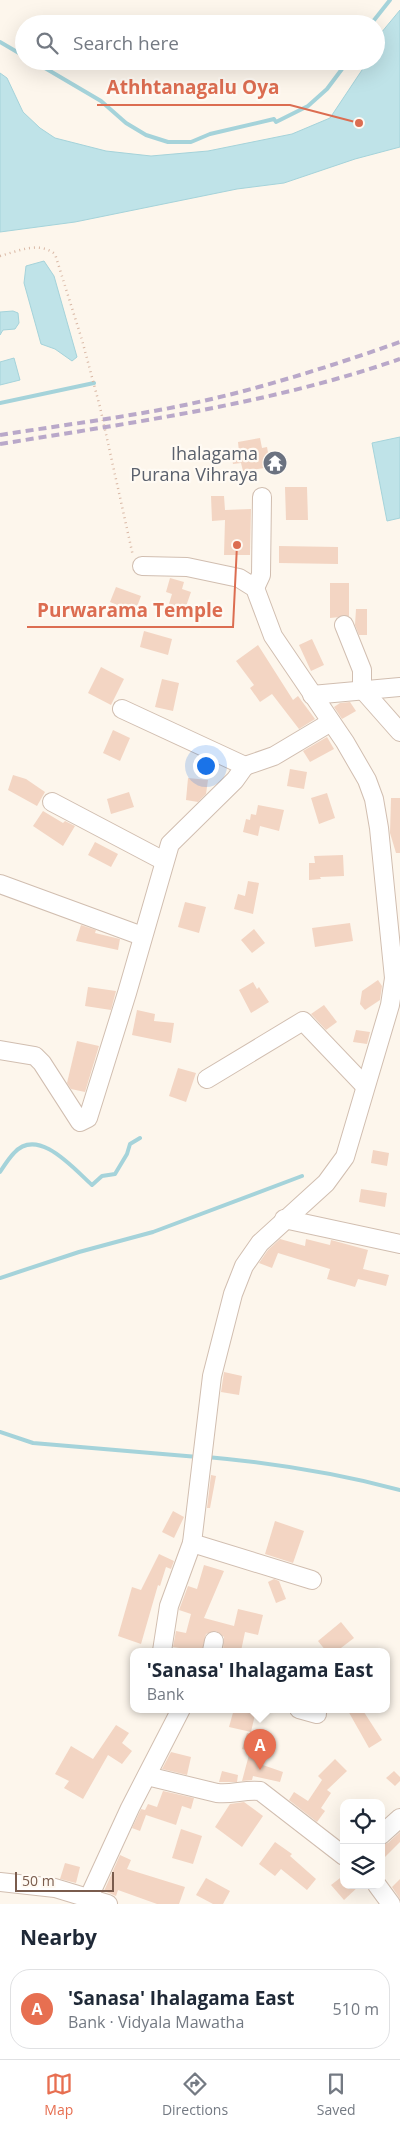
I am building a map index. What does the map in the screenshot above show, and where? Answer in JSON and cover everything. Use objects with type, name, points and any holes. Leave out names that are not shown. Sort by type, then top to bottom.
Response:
[{"type":"street","points":[[255,588],[261,575],[262,496]]},
{"type":"street","points":[[142,566],[187,567],[239,578],[255,588],[266,623],[273,636],[360,765],[374,799],[397,958],[390,1005],[345,1157],[326,1183],[284,1219],[260,1244],[244,1266],[233,1294],[212,1376],[192,1543],[169,1606],[162,1648]]},
{"type":"street","points":[[344,625],[362,670],[362,690],[400,732]]},
{"type":"street","points":[[312,695],[400,687]]},
{"type":"street","points":[[122,709],[245,766]]},
{"type":"street","points":[[0,1050],[35,1056],[42,1063],[80,1122],[88,1118],[127,993],[170,844],[235,780],[245,766],[274,756],[331,722]]},
{"type":"street","points":[[52,802],[164,861]]},
{"type":"street","points":[[0,884],[142,936]]},
{"type":"street","points":[[208,1079],[303,1021],[366,1086]]},
{"type":"street","points":[[284,1219],[400,1244]]},
{"type":"street","points":[[192,1543],[312,1580]]},
{"type":"street","points":[[89,1897],[179,1713]]},
{"type":"street","points":[[147,1776],[217,1794],[248,1790],[260,1791],[340,1853]]},
{"type":"street","points":[[385,1831],[400,1818]]},
{"type":"street","points":[[0,1882],[55,1888],[108,1904]]},
{"type":"street","points":[[380,1889],[391,1904]]},
{"type":"path","points":[[0,256],[38,246],[47,248],[55,254],[98,399],[133,557],[142,566]]},
{"type":"water","points":[[400,10],[400,147],[355,159],[284,183],[237,189],[75,222],[0,232],[0,73],[7,78],[23,112],[40,128],[55,138],[106,151],[151,156],[208,151],[292,134],[330,118],[362,70],[385,70],[385,28]]},
{"type":"water","points":[[44,261],[54,276],[77,357],[72,361],[55,349],[41,344],[24,283],[26,266]]},
{"type":"water","points":[[13,311],[18,313],[19,323],[15,329],[3,330],[0,335],[0,312]]},
{"type":"water","points":[[14,358],[20,380],[0,385],[0,362]]},
{"type":"water","points":[[400,437],[400,518],[387,521],[372,443]]},
{"type":"building","points":[[260,438],[262,448],[267,447],[269,458],[264,459],[265,468],[243,471],[241,463],[233,464],[231,453],[239,452],[238,442]]},
{"type":"building","points":[[285,487],[307,487],[308,520],[286,520]]},
{"type":"building","points":[[211,496],[224,496],[225,510],[251,509],[250,555],[224,555],[225,520],[212,521]]},
{"type":"building","points":[[279,546],[338,547],[338,564],[279,563]]},
{"type":"building","points":[[170,578],[184,582],[182,589],[191,592],[184,612],[168,607],[172,594],[166,592]]},
{"type":"building","points":[[330,583],[349,583],[349,616],[330,618]]},
{"type":"building","points":[[116,587],[141,596],[135,612],[110,602]]},
{"type":"building","points":[[356,609],[367,609],[367,635],[359,635],[355,625]]},
{"type":"building","points":[[144,631],[172,639],[168,655],[140,647]]},
{"type":"building","points":[[312,639],[324,665],[311,671],[299,645]]},
{"type":"building","points":[[258,645],[293,700],[298,696],[315,719],[299,729],[272,694],[260,702],[250,688],[254,685],[236,661]]},
{"type":"building","points":[[101,667],[124,679],[111,705],[88,693]]},
{"type":"building","points":[[162,679],[179,683],[173,711],[155,707]]},
{"type":"building","points":[[350,702],[356,711],[342,719],[334,707],[340,703]]},
{"type":"building","points":[[113,730],[130,738],[120,761],[103,753]]},
{"type":"building","points":[[327,737],[334,749],[310,762],[303,751]]},
{"type":"building","points":[[290,769],[307,772],[304,789],[287,786]]},
{"type":"building","points":[[13,775],[26,779],[45,792],[37,806],[8,790]]},
{"type":"building","points":[[188,778],[208,780],[206,794],[198,802],[186,800]]},
{"type":"building","points":[[129,792],[134,807],[111,814],[107,799]]},
{"type":"building","points":[[327,793],[335,818],[319,824],[311,798]]},
{"type":"building","points":[[391,798],[400,798],[400,853],[396,853],[390,833]]},
{"type":"building","points":[[258,805],[284,810],[279,831],[260,826],[258,836],[243,832],[246,819],[250,820],[251,814],[256,815]]},
{"type":"building","points":[[43,811],[63,823],[65,821],[75,826],[63,846],[33,826]]},
{"type":"building","points":[[95,842],[118,854],[111,867],[88,855]]},
{"type":"building","points":[[343,855],[344,876],[320,877],[321,879],[309,880],[309,863],[315,863],[314,856]]},
{"type":"building","points":[[248,881],[259,883],[253,914],[234,909],[238,894],[245,896]]},
{"type":"building","points":[[185,902],[206,907],[199,933],[178,927]]},
{"type":"building","points":[[350,923],[353,941],[315,947],[312,928]]},
{"type":"building","points":[[81,925],[96,930],[95,933],[120,939],[118,950],[76,941]]},
{"type":"building","points":[[254,929],[265,943],[252,953],[241,940]]},
{"type":"building","points":[[378,980],[382,986],[380,1000],[365,1010],[360,1004],[362,991]]},
{"type":"building","points":[[253,982],[257,989],[259,987],[269,1002],[251,1013],[239,990]]},
{"type":"building","points":[[88,987],[116,991],[111,1010],[85,1006]]},
{"type":"building","points":[[324,1005],[337,1022],[326,1030],[311,1014]]},
{"type":"building","points":[[137,1010],[155,1014],[154,1021],[174,1023],[171,1043],[132,1035]]},
{"type":"building","points":[[356,1030],[370,1032],[367,1044],[353,1042]]},
{"type":"building","points":[[77,1041],[99,1046],[85,1092],[71,1089],[67,1083]]},
{"type":"building","points":[[178,1068],[196,1073],[186,1102],[169,1096]]},
{"type":"building","points":[[373,1150],[389,1153],[387,1166],[371,1163]]},
{"type":"building","points":[[361,1189],[387,1193],[385,1207],[359,1202]]},
{"type":"building","points":[[280,1239],[305,1246],[306,1239],[330,1245],[331,1240],[368,1250],[363,1269],[389,1275],[386,1286],[358,1279],[355,1287],[327,1279],[330,1269],[278,1253],[272,1268],[259,1263],[268,1250]]},
{"type":"building","points":[[224,1372],[242,1376],[239,1395],[221,1392]]},
{"type":"building","points":[[211,1475],[216,1476],[210,1508],[207,1508]]},
{"type":"building","points":[[173,1511],[184,1517],[174,1538],[162,1532]]},
{"type":"building","points":[[275,1521],[304,1531],[293,1563],[265,1554]]},
{"type":"building","points":[[159,1554],[174,1561],[171,1569],[166,1567],[160,1586],[158,1585],[141,1644],[118,1636],[132,1587],[141,1590]]},
{"type":"building","points":[[204,1565],[224,1571],[204,1618],[234,1626],[238,1609],[263,1615],[258,1635],[245,1632],[242,1648],[223,1648],[224,1637],[216,1631],[206,1634],[203,1648],[173,1647],[176,1631],[186,1633],[191,1614],[179,1610],[188,1586],[197,1589]]},
{"type":"building","points":[[274,1579],[279,1581],[286,1599],[276,1603],[268,1582]]},
{"type":"building","points":[[341,1622],[354,1638],[341,1648],[324,1648],[318,1641]]},
{"type":"building","points":[[233,1713],[255,1713],[251,1732],[229,1727]]},
{"type":"building","points":[[349,1713],[365,1713],[382,1740],[369,1748]]},
{"type":"building","points":[[116,1725],[129,1733],[122,1743],[132,1751],[122,1764],[108,1755],[83,1799],[64,1788],[69,1781],[55,1774],[71,1746],[93,1759]]},
{"type":"building","points":[[247,1733],[266,1739],[257,1763],[283,1772],[280,1782],[253,1776],[252,1780],[242,1781],[250,1751],[242,1749]]},
{"type":"building","points":[[171,1752],[191,1757],[187,1775],[162,1769]]},
{"type":"building","points":[[335,1759],[347,1771],[327,1790],[331,1793],[321,1808],[325,1811],[317,1822],[289,1800],[294,1792],[308,1801],[322,1780],[318,1776]]},
{"type":"building","points":[[222,1771],[238,1775],[237,1782],[219,1782]]},
{"type":"building","points":[[394,1771],[400,1777],[400,1781],[395,1786],[386,1778]]},
{"type":"building","points":[[163,1791],[194,1798],[191,1809],[182,1806],[176,1825],[146,1815],[140,1831],[132,1828],[141,1809],[145,1810],[148,1804],[157,1807]]},
{"type":"building","points":[[244,1802],[263,1816],[242,1847],[215,1827],[230,1804]]},
{"type":"building","points":[[181,1829],[202,1836],[193,1864],[172,1858]]},
{"type":"building","points":[[400,1832],[400,1842],[385,1857],[385,1844]]},
{"type":"building","points":[[275,1842],[292,1854],[290,1856],[316,1879],[307,1890],[281,1869],[275,1876],[259,1864]]},
{"type":"building","points":[[120,1855],[131,1860],[127,1869],[185,1887],[179,1904],[157,1904],[118,1890],[116,1896],[104,1891]]},
{"type":"building","points":[[65,1863],[80,1867],[76,1883],[60,1879]]},
{"type":"building","points":[[206,1878],[230,1891],[223,1904],[213,1904],[196,1895]]},
{"type":"building","points":[[340,1878],[340,1889],[356,1889],[344,1900],[331,1885]]},
{"type":"building","points":[[400,1879],[400,1899],[392,1887]]},
{"type":"waterway","points":[[378,15],[390,0]]},
{"type":"waterway","points":[[0,42],[15,51]]},
{"type":"waterway","points":[[48,70],[101,101],[126,123],[146,135],[168,142],[191,142],[210,134],[274,119],[276,122],[308,106],[327,89],[341,70]]},
{"type":"waterway","points":[[0,403],[94,383]]},
{"type":"waterway","points":[[0,1172],[14,1153],[24,1146],[34,1144],[55,1153],[92,1185],[102,1176],[115,1174],[127,1154],[130,1144],[140,1138]]},
{"type":"waterway","points":[[0,1278],[79,1252],[153,1232],[302,1176]]},
{"type":"waterway","points":[[0,1432],[33,1443],[198,1457]]},
{"type":"waterway","points":[[207,1457],[304,1469],[400,1490]]},
{"type":"railway","points":[[0,435],[154,411],[217,398],[309,372],[400,342]]},
{"type":"railway","points":[[0,444],[152,419],[252,400],[351,375],[400,359]]},
{"type":"place","name":"Athhtanagalu Oya","points":[[359,123]]},
{"type":"place","name":"Ihalagama Purana Vihraya","points":[[275,463]]},
{"type":"place","name":"Purwarama Temple","points":[[237,545]]},
{"type":"place","name":"'Sanasa' Ihalagama East","points":[[260,1770]]}]
